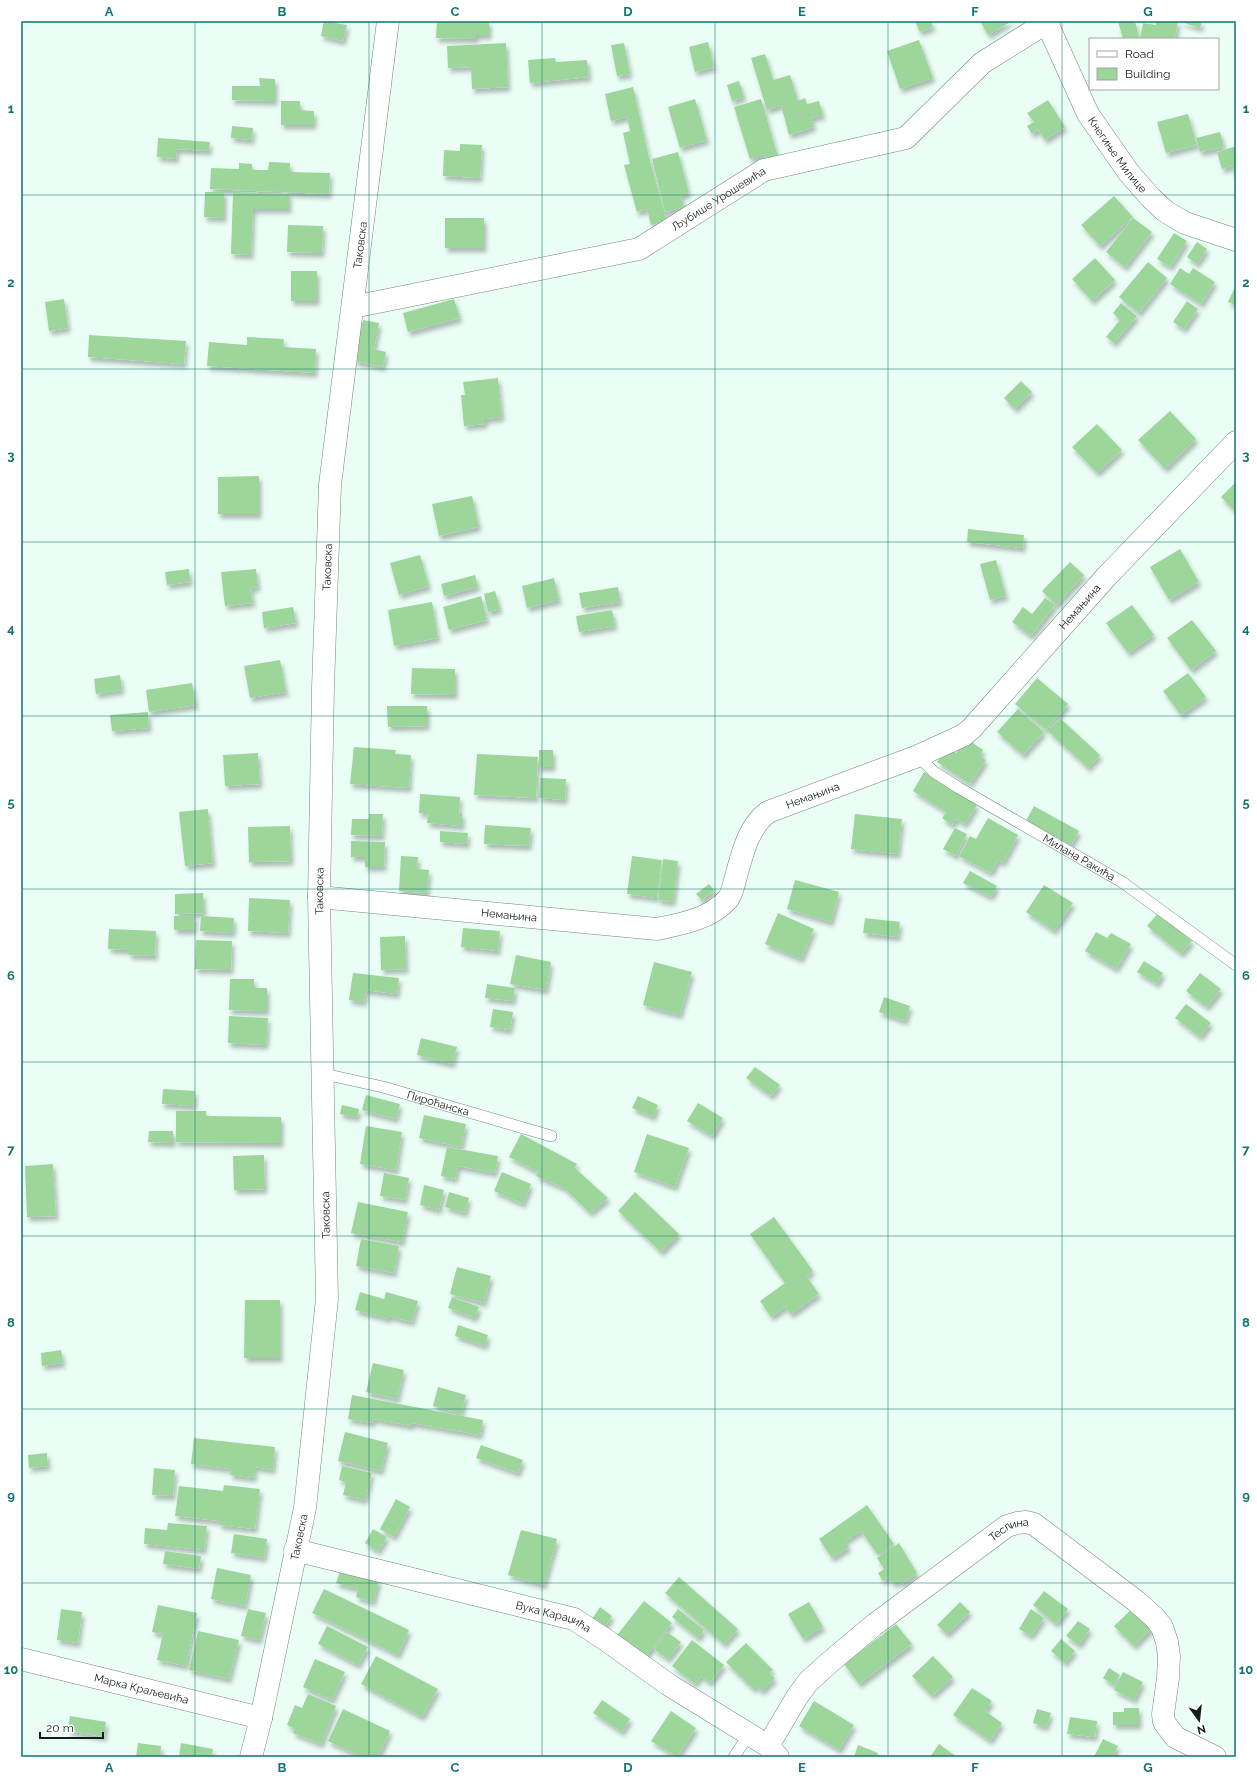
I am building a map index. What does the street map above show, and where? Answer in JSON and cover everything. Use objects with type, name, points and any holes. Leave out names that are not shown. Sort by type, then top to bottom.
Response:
[{"type":"street","name":"Таковска","points":[[251,1757],[261,1718],[305,1508],[327,1299],[324,1074],[319,897],[323,688],[330,485],[388,21]]},
{"type":"street","name":"Љубише Урошевића","points":[[353,307],[639,249],[764,170],[906,138],[982,63],[1048,22]]},
{"type":"street","name":"Кнегиње Милице","points":[[1048,22],[1088,114],[1129,173],[1165,211],[1184,223],[1236,240]]},
{"type":"street","name":"Немањина","points":[[319,897],[657,929],[689,922],[719,908],[728,899],[747,841],[760,818],[768,812],[918,756],[964,735],[972,728],[1106,578],[1236,442]]},
{"type":"street","name":"Теслина","points":[[773,1752],[797,1697],[808,1682],[830,1662],[874,1625],[1007,1526],[1026,1522],[1034,1524],[1136,1601],[1155,1618],[1162,1627],[1170,1656],[1163,1714],[1164,1722],[1175,1737],[1215,1757]]},
{"type":"street","name":"Вука Караџића","points":[[295,1550],[574,1619],[669,1685],[749,1734],[773,1752]]},
{"type":"street","name":"Марка Краљевића","points":[[21,1659],[261,1718]]},
{"type":"lane","name":"Милана Ракића","points":[[918,756],[934,772],[958,788],[1122,882],[1236,965]]},
{"type":"lane","name":"Пироћанска","points":[[324,1074],[383,1086],[551,1136]]},
{"type":"lane","points":[[734,1757],[749,1734]]},
{"type":"building","points":[[324,21],[347,25],[343,41],[321,36]]},
{"type":"building","points":[[437,21],[489,21],[489,35],[476,35],[476,39],[436,38]]},
{"type":"building","points":[[915,21],[931,21],[933,27],[920,32]]},
{"type":"building","points":[[980,21],[1012,21],[988,35]]},
{"type":"building","points":[[1118,21],[1135,21],[1139,38],[1123,38]]},
{"type":"building","points":[[1156,21],[1178,21],[1175,38],[1140,38],[1143,23],[1156,25]]},
{"type":"building","points":[[1202,21],[1200,28],[1181,22]]},
{"type":"building","points":[[919,40],[933,78],[900,89],[887,51]]},
{"type":"building","points":[[708,42],[714,67],[695,72],[689,47]]},
{"type":"building","points":[[506,43],[508,87],[472,89],[471,67],[448,68],[447,46]]},
{"type":"building","points":[[624,43],[630,74],[617,76],[611,45]]},
{"type":"building","points":[[765,54],[773,80],[790,75],[798,101],[805,98],[807,104],[819,101],[823,115],[811,118],[814,127],[789,135],[781,105],[767,110],[751,58]]},
{"type":"building","points":[[555,58],[556,62],[587,60],[589,77],[530,83],[528,60]]},
{"type":"building","points":[[259,78],[275,79],[275,101],[232,100],[232,86],[260,86]]},
{"type":"building","points":[[739,81],[744,97],[732,101],[727,85]]},
{"type":"building","points":[[633,87],[649,158],[667,221],[651,225],[647,209],[637,212],[624,165],[630,164],[623,133],[630,131],[627,117],[611,121],[605,94]]},
{"type":"building","points":[[695,99],[707,140],[680,148],[668,107]]},
{"type":"building","points":[[761,99],[778,157],[767,161],[765,154],[750,159],[734,107]]},
{"type":"building","points":[[1048,100],[1065,127],[1045,140],[1038,130],[1032,134],[1027,126],[1034,122],[1027,113]]},
{"type":"building","points":[[281,101],[300,101],[300,110],[314,111],[314,125],[281,125]]},
{"type":"building","points":[[1188,114],[1197,145],[1166,153],[1157,122]]},
{"type":"building","points":[[232,126],[253,128],[252,140],[231,138]]},
{"type":"building","points":[[1220,132],[1224,147],[1200,152],[1196,138]]},
{"type":"building","points":[[158,138],[210,142],[209,151],[177,149],[176,159],[157,157]]},
{"type":"building","points":[[460,144],[482,145],[480,178],[443,176],[444,150],[460,151]]},
{"type":"building","points":[[1236,146],[1235,177],[1232,166],[1222,169],[1217,152]]},
{"type":"building","points":[[678,152],[689,193],[681,195],[684,207],[665,212],[652,159]]},
{"type":"building","points":[[269,162],[290,163],[290,172],[330,173],[329,194],[210,189],[211,168],[239,169],[239,163],[252,164],[252,170],[268,170]]},
{"type":"building","points":[[205,192],[224,192],[224,218],[204,217]]},
{"type":"building","points":[[233,192],[289,194],[289,209],[253,209],[251,255],[231,254]]},
{"type":"building","points":[[1114,196],[1133,217],[1100,246],[1081,225]]},
{"type":"building","points":[[445,218],[484,218],[484,248],[445,248]]},
{"type":"building","points":[[1133,218],[1152,232],[1125,267],[1106,252]]},
{"type":"building","points":[[288,225],[323,226],[322,253],[287,252]]},
{"type":"building","points":[[1174,233],[1187,241],[1170,267],[1157,259]]},
{"type":"building","points":[[1197,242],[1207,249],[1197,264],[1187,257]]},
{"type":"building","points":[[1095,258],[1115,280],[1092,301],[1072,279]]},
{"type":"building","points":[[1148,262],[1167,278],[1139,313],[1119,297]]},
{"type":"building","points":[[1180,268],[1189,274],[1193,268],[1215,282],[1201,304],[1170,284]]},
{"type":"building","points":[[291,271],[317,271],[317,301],[291,301]]},
{"type":"building","points":[[1235,287],[1236,288],[1236,305],[1228,302]]},
{"type":"building","points":[[64,299],[68,328],[49,331],[45,302]]},
{"type":"building","points":[[454,299],[460,318],[408,332],[403,313]]},
{"type":"building","points":[[1187,301],[1198,309],[1184,329],[1173,322]]},
{"type":"building","points":[[1121,303],[1137,316],[1114,343],[1106,337],[1120,320],[1113,313]]},
{"type":"building","points":[[363,320],[379,323],[374,349],[386,352],[383,367],[354,361]]},
{"type":"building","points":[[89,335],[186,341],[184,364],[88,357]]},
{"type":"building","points":[[247,337],[284,339],[283,347],[316,349],[315,373],[207,366],[209,342],[247,345]]},
{"type":"building","points":[[498,378],[502,417],[485,419],[485,424],[464,426],[461,395],[465,395],[463,382]]},
{"type":"building","points":[[1021,381],[1032,392],[1015,409],[1004,398]]},
{"type":"building","points":[[1170,411],[1196,439],[1165,469],[1138,440]]},
{"type":"building","points":[[1097,424],[1122,450],[1097,473],[1072,447]]},
{"type":"building","points":[[259,476],[259,514],[218,514],[218,477]]},
{"type":"building","points":[[1236,482],[1236,512],[1221,497]]},
{"type":"building","points":[[472,496],[479,527],[439,536],[432,504]]},
{"type":"building","points":[[968,529],[1024,535],[1023,548],[967,542]]},
{"type":"building","points":[[1180,549],[1199,582],[1169,600],[1150,567]]},
{"type":"building","points":[[420,555],[429,586],[399,595],[390,563]]},
{"type":"building","points":[[996,560],[1006,596],[990,600],[980,564]]},
{"type":"building","points":[[1070,562],[1084,575],[1056,605],[1042,591]]},
{"type":"building","points":[[189,569],[190,582],[167,585],[165,572]]},
{"type":"building","points":[[256,569],[258,587],[251,588],[253,603],[225,606],[221,572]]},
{"type":"building","points":[[475,575],[478,587],[444,596],[441,584]]},
{"type":"building","points":[[554,578],[559,600],[527,608],[522,586]]},
{"type":"building","points":[[618,587],[620,602],[582,608],[579,593]]},
{"type":"building","points":[[495,591],[500,609],[488,612],[484,594]]},
{"type":"building","points":[[481,596],[487,620],[449,630],[443,607]]},
{"type":"building","points":[[1045,598],[1055,605],[1031,636],[1012,622],[1023,607],[1032,614]]},
{"type":"building","points":[[432,602],[438,638],[394,646],[388,610]]},
{"type":"building","points":[[1132,605],[1154,635],[1128,653],[1106,623]]},
{"type":"building","points":[[293,607],[296,623],[264,628],[262,612]]},
{"type":"building","points":[[612,610],[615,626],[579,632],[576,616]]},
{"type":"building","points":[[1192,620],[1216,651],[1191,670],[1167,638]]},
{"type":"building","points":[[280,660],[286,692],[250,698],[244,666]]},
{"type":"building","points":[[412,668],[455,669],[455,695],[411,694]]},
{"type":"building","points":[[1188,673],[1206,697],[1181,715],[1163,691]]},
{"type":"building","points":[[120,675],[122,690],[96,694],[94,679]]},
{"type":"building","points":[[1037,678],[1068,704],[1046,730],[1015,704]]},
{"type":"building","points":[[192,683],[196,705],[149,712],[146,690]]},
{"type":"building","points":[[387,706],[427,706],[427,726],[388,727]]},
{"type":"building","points":[[1018,709],[1044,732],[1023,755],[997,732]]},
{"type":"building","points":[[148,712],[149,728],[112,731],[110,715]]},
{"type":"building","points":[[1060,718],[1100,755],[1088,768],[1048,731]]},
{"type":"building","points":[[966,738],[983,750],[980,756],[986,760],[970,784],[937,762],[948,748],[956,753]]},
{"type":"building","points":[[354,747],[396,750],[395,754],[411,755],[409,788],[350,784]]},
{"type":"building","points":[[539,750],[553,750],[553,767],[539,767]]},
{"type":"building","points":[[258,753],[260,784],[225,786],[223,755]]},
{"type":"building","points":[[477,754],[538,757],[536,798],[474,795]]},
{"type":"building","points":[[924,772],[977,805],[965,824],[956,819],[952,825],[942,818],[946,812],[913,791]]},
{"type":"building","points":[[540,778],[566,779],[565,800],[539,798]]},
{"type":"building","points":[[420,794],[460,797],[459,813],[462,813],[462,826],[427,823],[428,813],[419,813]]},
{"type":"building","points":[[1034,806],[1079,831],[1071,845],[1026,821]]},
{"type":"building","points":[[208,809],[213,863],[185,866],[179,812]]},
{"type":"building","points":[[369,814],[383,814],[382,836],[351,835],[352,819],[369,819]]},
{"type":"building","points":[[855,814],[902,819],[898,854],[851,849]]},
{"type":"building","points":[[988,818],[1018,835],[1003,863],[998,860],[991,873],[959,856],[970,836],[976,839]]},
{"type":"building","points":[[485,825],[531,828],[529,846],[484,844]]},
{"type":"building","points":[[290,826],[291,861],[249,862],[248,827]]},
{"type":"building","points":[[955,828],[967,834],[956,856],[943,849]]},
{"type":"building","points":[[440,831],[468,833],[467,844],[440,842]]},
{"type":"building","points":[[351,841],[385,842],[384,867],[365,867],[365,857],[351,857]]},
{"type":"building","points":[[401,856],[418,857],[417,869],[429,870],[427,893],[399,891]]},
{"type":"building","points":[[632,856],[662,860],[657,898],[627,894]]},
{"type":"building","points":[[663,859],[678,861],[673,902],[658,900]]},
{"type":"building","points":[[970,871],[997,886],[991,897],[963,883]]},
{"type":"building","points":[[795,880],[839,892],[831,922],[787,909]]},
{"type":"building","points":[[709,884],[714,890],[702,900],[696,894]]},
{"type":"building","points":[[1044,885],[1073,903],[1054,931],[1026,912]]},
{"type":"building","points":[[203,893],[204,913],[175,914],[175,894]]},
{"type":"building","points":[[249,898],[290,900],[288,933],[248,931]]},
{"type":"building","points":[[778,913],[814,929],[801,959],[765,944]]},
{"type":"building","points":[[1158,913],[1192,941],[1181,954],[1147,926]]},
{"type":"building","points":[[174,916],[195,916],[194,930],[174,930]]},
{"type":"building","points":[[201,916],[234,918],[233,933],[200,931]]},
{"type":"building","points":[[865,918],[900,922],[898,937],[863,933]]},
{"type":"building","points":[[463,928],[500,931],[498,951],[461,947]]},
{"type":"building","points":[[109,929],[156,931],[155,956],[129,955],[129,950],[108,949]]},
{"type":"building","points":[[1096,932],[1107,938],[1111,933],[1131,944],[1116,969],[1085,951]]},
{"type":"building","points":[[405,936],[406,969],[381,970],[380,937]]},
{"type":"building","points":[[196,940],[232,941],[231,970],[195,969]]},
{"type":"building","points":[[516,955],[551,962],[546,990],[510,984]]},
{"type":"building","points":[[1144,961],[1163,973],[1157,984],[1137,972]]},
{"type":"building","points":[[654,962],[692,972],[680,1015],[643,1005]]},
{"type":"building","points":[[353,973],[399,978],[397,994],[366,990],[364,1002],[349,1000]]},
{"type":"building","points":[[1200,973],[1221,989],[1207,1007],[1186,991]]},
{"type":"building","points":[[230,979],[254,979],[254,988],[267,988],[267,1011],[229,1010]]},
{"type":"building","points":[[487,984],[515,988],[513,1001],[485,998]]},
{"type":"building","points":[[884,997],[910,1006],[905,1021],[879,1012]]},
{"type":"building","points":[[1186,1004],[1211,1023],[1200,1037],[1175,1018]]},
{"type":"building","points":[[493,1009],[513,1012],[510,1030],[490,1027]]},
{"type":"building","points":[[229,1016],[268,1018],[266,1045],[228,1043]]},
{"type":"building","points":[[421,1038],[457,1047],[452,1064],[417,1055]]},
{"type":"building","points":[[755,1067],[780,1085],[771,1096],[746,1078]]},
{"type":"building","points":[[163,1089],[195,1091],[194,1106],[162,1104]]},
{"type":"building","points":[[366,1095],[400,1104],[396,1119],[362,1110]]},
{"type":"building","points":[[638,1096],[658,1105],[653,1117],[632,1108]]},
{"type":"building","points":[[698,1103],[723,1118],[712,1136],[687,1121]]},
{"type":"building","points":[[342,1105],[359,1109],[357,1117],[340,1114]]},
{"type":"building","points":[[176,1111],[206,1111],[206,1116],[281,1117],[281,1143],[176,1142]]},
{"type":"building","points":[[424,1115],[466,1124],[461,1147],[419,1138]]},
{"type":"building","points":[[366,1126],[402,1132],[396,1170],[360,1164]]},
{"type":"building","points":[[149,1131],[173,1131],[173,1143],[148,1142]]},
{"type":"building","points":[[521,1134],[577,1164],[575,1168],[608,1198],[590,1213],[564,1188],[536,1176],[538,1172],[509,1157]]},
{"type":"building","points":[[647,1134],[689,1148],[675,1187],[634,1172]]},
{"type":"building","points":[[447,1147],[498,1156],[495,1173],[458,1166],[455,1179],[441,1176]]},
{"type":"building","points":[[264,1155],[265,1189],[234,1190],[233,1156]]},
{"type":"building","points":[[53,1164],[56,1216],[27,1217],[25,1166]]},
{"type":"building","points":[[502,1172],[531,1184],[523,1204],[494,1191]]},
{"type":"building","points":[[384,1173],[409,1178],[405,1200],[380,1196]]},
{"type":"building","points":[[424,1185],[444,1190],[439,1210],[420,1205]]},
{"type":"building","points":[[449,1192],[469,1198],[465,1213],[445,1207]]},
{"type":"building","points":[[635,1192],[679,1234],[661,1252],[618,1211]]},
{"type":"building","points":[[358,1202],[408,1212],[402,1242],[351,1233]]},
{"type":"building","points":[[774,1217],[813,1271],[806,1276],[819,1294],[791,1314],[785,1307],[771,1317],[760,1301],[785,1283],[750,1234]]},
{"type":"building","points":[[361,1239],[399,1246],[394,1273],[356,1266]]},
{"type":"building","points":[[457,1267],[491,1276],[484,1303],[450,1294]]},
{"type":"building","points":[[360,1292],[384,1299],[386,1292],[418,1301],[412,1322],[389,1316],[389,1319],[355,1310]]},
{"type":"building","points":[[452,1297],[479,1307],[475,1318],[448,1308]]},
{"type":"building","points":[[245,1300],[280,1300],[280,1358],[244,1358]]},
{"type":"building","points":[[458,1325],[488,1335],[485,1346],[455,1336]]},
{"type":"building","points":[[61,1350],[63,1363],[42,1366],[41,1353]]},
{"type":"building","points":[[373,1363],[404,1370],[397,1399],[366,1392]]},
{"type":"building","points":[[438,1387],[466,1395],[461,1414],[433,1406]]},
{"type":"building","points":[[352,1395],[483,1420],[480,1435],[412,1423],[412,1426],[373,1419],[372,1423],[348,1419]]},
{"type":"building","points":[[345,1432],[388,1443],[381,1471],[338,1461]]},
{"type":"building","points":[[194,1438],[275,1447],[273,1470],[255,1467],[254,1478],[230,1475],[231,1469],[191,1464]]},
{"type":"building","points":[[481,1445],[523,1460],[518,1473],[476,1458]]},
{"type":"building","points":[[47,1453],[48,1466],[29,1468],[28,1455]]},
{"type":"building","points":[[342,1466],[372,1473],[365,1500],[343,1495],[346,1482],[339,1480]]},
{"type":"building","points":[[154,1468],[175,1470],[173,1496],[152,1495]]},
{"type":"building","points":[[224,1485],[260,1489],[255,1529],[219,1525],[220,1521],[175,1516],[179,1486],[223,1491]]},
{"type":"building","points":[[396,1499],[410,1507],[394,1537],[380,1529]]},
{"type":"building","points":[[867,1505],[894,1544],[878,1555],[861,1531],[845,1541],[849,1547],[832,1558],[819,1539]]},
{"type":"building","points":[[168,1523],[207,1526],[204,1550],[144,1544],[145,1528],[167,1530]]},
{"type":"building","points":[[373,1529],[387,1537],[378,1551],[365,1543]]},
{"type":"building","points":[[521,1530],[557,1539],[544,1585],[508,1575]]},
{"type":"building","points":[[234,1534],[267,1539],[264,1558],[231,1553]]},
{"type":"building","points":[[899,1543],[917,1573],[901,1584],[899,1580],[893,1584],[889,1577],[883,1581],[878,1573],[884,1569],[877,1558]]},
{"type":"building","points":[[165,1551],[201,1556],[199,1569],[163,1564]]},
{"type":"building","points":[[217,1568],[251,1575],[245,1606],[211,1599]]},
{"type":"building","points":[[341,1568],[379,1580],[373,1602],[356,1597],[358,1589],[336,1583]]},
{"type":"building","points":[[679,1577],[738,1629],[724,1644],[665,1593]]},
{"type":"building","points":[[324,1589],[409,1630],[398,1655],[312,1613]]},
{"type":"building","points":[[1044,1591],[1068,1609],[1056,1624],[1033,1605]]},
{"type":"building","points":[[644,1601],[672,1623],[645,1657],[617,1635]]},
{"type":"building","points":[[809,1602],[823,1627],[803,1639],[788,1614]]},
{"type":"building","points":[[960,1602],[970,1612],[947,1634],[937,1625]]},
{"type":"building","points":[[158,1605],[197,1613],[186,1666],[157,1660],[163,1634],[152,1632]]},
{"type":"building","points":[[600,1607],[612,1616],[604,1628],[592,1619]]},
{"type":"building","points":[[1133,1608],[1152,1628],[1134,1646],[1114,1626]]},
{"type":"building","points":[[61,1609],[82,1612],[78,1643],[57,1640]]},
{"type":"building","points":[[248,1609],[266,1613],[259,1640],[241,1636]]},
{"type":"building","points":[[678,1609],[704,1630],[698,1638],[672,1617]]},
{"type":"building","points":[[1031,1609],[1044,1618],[1031,1636],[1019,1629]]},
{"type":"building","points":[[1078,1621],[1090,1629],[1079,1645],[1066,1636]]},
{"type":"building","points":[[896,1624],[912,1644],[859,1684],[844,1664]]},
{"type":"building","points":[[327,1626],[368,1647],[358,1665],[318,1644]]},
{"type":"building","points":[[198,1631],[239,1640],[229,1679],[189,1670]]},
{"type":"building","points":[[667,1632],[681,1642],[668,1659],[654,1649]]},
{"type":"building","points":[[1061,1639],[1075,1651],[1065,1663],[1051,1651]]},
{"type":"building","points":[[692,1640],[724,1665],[710,1683],[701,1676],[695,1684],[672,1666]]},
{"type":"building","points":[[746,1643],[773,1670],[769,1673],[775,1678],[762,1691],[756,1686],[753,1689],[726,1662]]},
{"type":"building","points":[[376,1656],[438,1689],[422,1717],[361,1684]]},
{"type":"building","points":[[933,1656],[953,1677],[932,1696],[912,1676]]},
{"type":"building","points":[[315,1659],[345,1672],[332,1700],[303,1687]]},
{"type":"building","points":[[1109,1668],[1120,1675],[1114,1685],[1103,1678]]},
{"type":"building","points":[[1123,1672],[1143,1682],[1134,1700],[1114,1690]]},
{"type":"building","points":[[972,1688],[992,1701],[985,1711],[1002,1723],[990,1741],[953,1715]]},
{"type":"building","points":[[308,1694],[336,1706],[321,1744],[293,1733],[294,1728],[287,1725],[295,1705],[302,1708]]},
{"type":"building","points":[[602,1700],[630,1719],[622,1732],[593,1713]]},
{"type":"building","points":[[814,1701],[854,1725],[839,1750],[799,1726]]},
{"type":"building","points":[[1124,1708],[1139,1708],[1139,1725],[1113,1725],[1113,1712],[1124,1712]]},
{"type":"building","points":[[343,1709],[390,1731],[378,1757],[362,1757],[328,1741]]},
{"type":"building","points":[[1037,1709],[1051,1713],[1046,1727],[1033,1723]]},
{"type":"building","points":[[671,1711],[696,1728],[677,1757],[651,1741]]},
{"type":"building","points":[[70,1716],[106,1722],[104,1737],[68,1731]]},
{"type":"building","points":[[1070,1717],[1097,1721],[1095,1737],[1067,1734]]},
{"type":"building","points":[[1103,1739],[1118,1746],[1112,1757],[1094,1757]]},
{"type":"building","points":[[138,1743],[161,1746],[160,1757],[136,1757]]},
{"type":"building","points":[[181,1743],[213,1749],[211,1757],[179,1757]]},
{"type":"building","points":[[939,1744],[957,1757],[930,1757]]},
{"type":"building","points":[[858,1745],[878,1753],[877,1757],[854,1757]]}]
